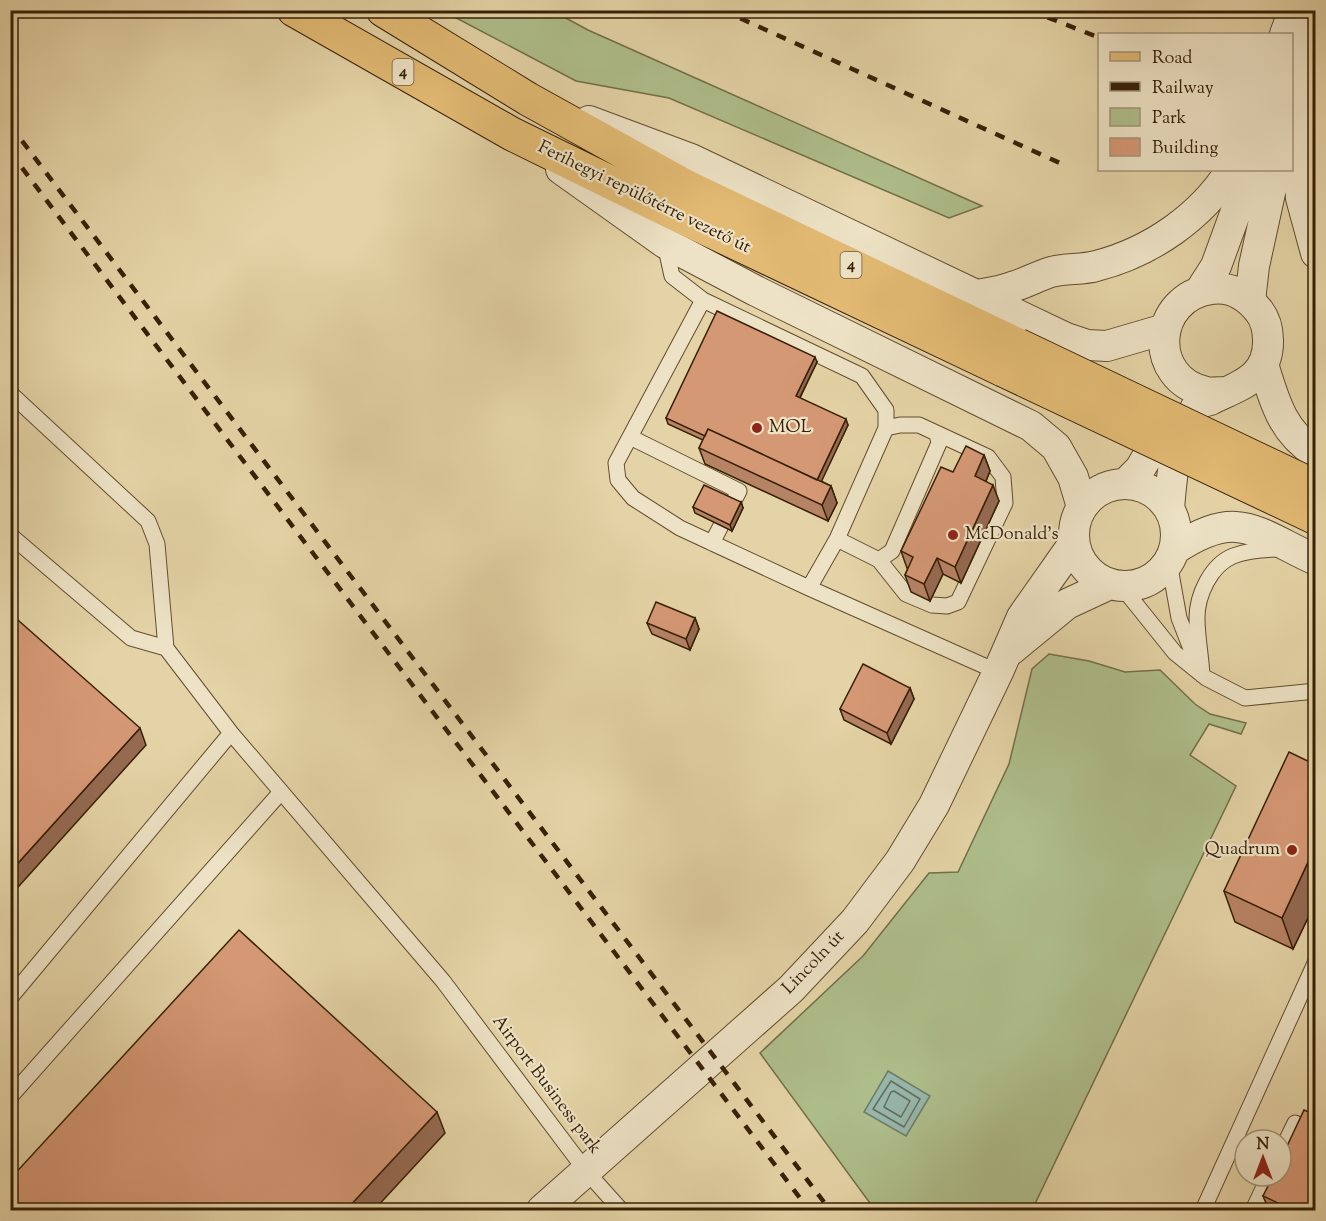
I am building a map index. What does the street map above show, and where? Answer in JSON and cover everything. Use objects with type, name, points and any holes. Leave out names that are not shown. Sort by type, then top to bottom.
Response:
[{"type":"main road","name":"Ferihegyi repülőtérre vezető út","points":[[294,10],[512,134],[674,214],[1011,357]]},
{"type":"main road","name":"Ferihegyi repülőtérre vezető út","points":[[383,10],[528,99],[674,214]]},
{"type":"main road","name":"4","points":[[1011,357],[1316,487]]},
{"type":"main road","name":"4","points":[[1011,357],[1316,518]]},
{"type":"street","points":[[1286,33],[1294,10]]},
{"type":"street","points":[[1293,54],[1308,10]]},
{"type":"street","points":[[1293,97],[1314,10]]},
{"type":"street","points":[[1316,68],[1298,153],[1301,198],[1316,253]]},
{"type":"street","points":[[528,99],[691,159],[1066,338],[1087,345],[1107,346],[1165,329]]},
{"type":"street","points":[[977,295],[1012,288],[1052,272],[1095,266],[1133,253],[1169,234],[1194,213],[1218,191],[1230,171]]},
{"type":"street","points":[[1200,291],[1216,266],[1251,171]]},
{"type":"street","points":[[1250,301],[1254,266],[1275,171]]},
{"type":"street","points":[[674,214],[766,297],[1031,426],[1056,447],[1073,477],[1082,507]]},
{"type":"street","points":[[1169,509],[1172,469],[1179,444],[1197,406],[1224,392],[1240,387],[1253,378],[1263,364],[1268,348],[1268,330],[1262,314],[1250,301],[1235,291],[1218,288],[1200,291],[1184,299],[1172,312],[1165,329],[1164,346],[1168,362],[1178,377],[1191,387],[1207,392],[1224,392]]},
{"type":"street","points":[[1263,364],[1279,414],[1292,433],[1316,453]]},
{"type":"street","points":[[1125,484],[1140,469],[1162,435],[1177,400],[1178,377]]},
{"type":"street","points":[[1171,556],[1176,529],[1169,509],[1151,491],[1125,484],[1108,487],[1094,495],[1082,507],[1075,524],[1074,543],[1081,561],[1093,575],[1116,585],[1140,584],[1157,576],[1171,556],[1194,537],[1215,528],[1233,526],[1251,529],[1303,554]]},
{"type":"street","name":"Lincoln út","points":[[542,1210],[791,989],[855,921],[900,861],[934,805],[1022,617],[1074,543]]},
{"type":"street","name":"Lincoln út","points":[[1002,663],[1067,604],[1116,585]]},
{"type":"lane","points":[[674,214],[672,276],[703,300],[862,376],[886,410],[886,428],[837,539],[809,588]]},
{"type":"lane","points":[[703,300],[616,463],[618,480],[633,498],[680,528],[809,588],[1002,663]]},
{"type":"lane","points":[[10,393],[148,520],[157,544],[166,648],[131,638],[10,535]]},
{"type":"lane","points":[[837,539],[879,560],[906,594],[932,605],[947,606],[958,602],[1005,503],[1003,477],[988,458],[919,426],[900,425],[886,428]]},
{"type":"lane","points":[[879,560],[892,551],[939,443],[937,434]]},
{"type":"lane","points":[[630,437],[739,491],[712,543]]},
{"type":"lane","points":[[1202,675],[1197,618],[1201,594],[1215,570],[1232,556],[1260,550],[1303,554]]},
{"type":"lane","points":[[1171,556],[1179,618],[1202,675]]},
{"type":"lane","points":[[1116,585],[1175,653],[1202,675],[1245,698],[1316,691]]},
{"type":"lane","name":"Airport Business park","points":[[166,648],[231,733],[443,981],[586,1170],[621,1210]]},
{"type":"lane","points":[[10,998],[231,733]]},
{"type":"lane","points":[[10,1097],[281,792]]},
{"type":"lane","points":[[1203,1210],[1316,962]]},
{"type":"lane","points":[[1293,1128],[1295,1123]]},
{"type":"lane","points":[[1253,1210],[1263,1188]]},
{"type":"green space","points":[[443,11],[553,11],[588,30],[982,206],[949,218],[669,98],[576,81]]},
{"type":"green space","points":[[1049,654],[1089,661],[1125,672],[1160,670],[1195,704],[1210,714],[1246,723],[1241,734],[1209,724],[1190,755],[1236,786],[1032,1210],[875,1210],[760,1053],[863,956],[929,873],[958,872],[1009,764],[1032,669]]},
{"type":"water","points":[[888,1071],[930,1096],[906,1136],[864,1112]]},
{"type":"building","points":[[717,311],[815,357],[796,396],[846,419],[817,480],[708,429],[705,436],[666,418]]},
{"type":"building","points":[[708,429],[831,486],[822,505],[699,448]]},
{"type":"building","name":"McDonald's","points":[[966,446],[984,455],[975,476],[993,485],[955,567],[937,558],[924,584],[905,575],[913,557],[901,551],[941,467],[953,472]]},
{"type":"building","points":[[704,485],[741,502],[730,525],[693,507]]},
{"type":"building","points":[[656,602],[695,618],[686,639],[647,623]]},
{"type":"building","points":[[10,613],[140,728],[10,872]]},
{"type":"building","points":[[863,664],[910,688],[887,733],[840,709]]},
{"type":"building","points":[[1289,752],[1316,765],[1316,863],[1309,860],[1282,918],[1224,891]]},
{"type":"building","points":[[239,930],[437,1112],[346,1210],[10,1210],[10,1179]]},
{"type":"building","points":[[1304,1110],[1316,1115],[1316,1210],[1293,1210],[1263,1196],[1267,1188],[1293,1188],[1293,1133]]},
{"type":"railway","points":[[722,10],[1062,164]]},
{"type":"railway","points":[[1029,10],[1098,37]]},
{"type":"railway","points":[[10,125],[830,1210]]},
{"type":"railway","points":[[10,152],[809,1210]]},
{"type":"place","name":"MOL","points":[[757,428]]},
{"type":"place","name":"McDonald's","points":[[953,535]]},
{"type":"place","name":"Quadrum","points":[[1292,850]]}]
